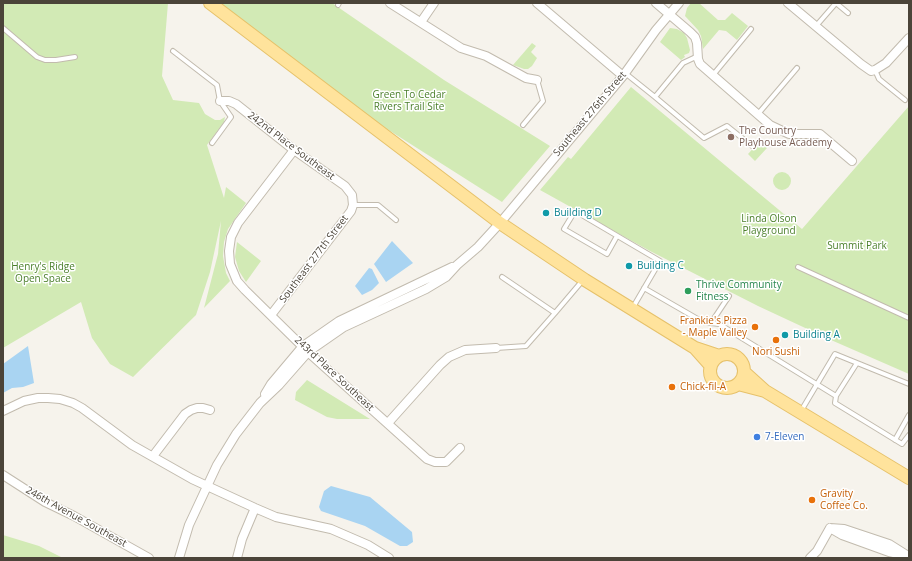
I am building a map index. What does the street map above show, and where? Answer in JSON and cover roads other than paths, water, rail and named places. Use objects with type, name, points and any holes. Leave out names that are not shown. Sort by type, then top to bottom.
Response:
[{"type":"main road","points":[[210,3],[500,223],[584,279],[695,348],[719,356],[728,354],[736,357],[742,364],[744,372],[738,384],[730,388],[726,388],[718,386],[712,379],[710,375],[711,366],[719,356]]},
{"type":"main road","points":[[695,348],[711,366]]},
{"type":"main road","points":[[744,372],[765,391],[909,478]]},
{"type":"main road","points":[[738,384],[765,391]]},
{"type":"street","points":[[390,3],[461,48],[486,56],[526,78],[537,80]]},
{"type":"street","points":[[421,22],[434,3]]},
{"type":"street","points":[[537,3],[624,74]]},
{"type":"street","points":[[656,3],[695,37],[700,64],[774,127],[789,134],[820,134],[852,161]]},
{"type":"street","name":"Southeast 276th Street","points":[[179,558],[189,525],[206,486],[236,434],[260,403],[279,385],[305,349],[344,327],[426,289],[446,277],[457,265],[478,247],[500,223],[624,74],[656,30],[679,3]]},
{"type":"street","points":[[788,3],[871,71],[886,63],[909,38]]},
{"type":"street","name":"242nd Place Southeast","points":[[220,101],[236,104],[294,150],[345,186],[352,195],[354,203]]},
{"type":"street","name":"243rd Place Southeast","points":[[294,150],[238,223],[231,237],[229,251],[230,264],[237,281],[305,349],[427,459],[435,462],[446,462],[460,448]]},
{"type":"street","name":"Southeast 277th Street","points":[[271,315],[351,211],[354,203]]},
{"type":"street","points":[[388,423],[440,365],[450,357],[465,350],[496,348]]},
{"type":"street","points":[[3,411],[24,401],[48,398],[73,404],[82,408],[132,445],[206,486],[276,517],[332,529],[368,545],[389,558]]},
{"type":"street","points":[[153,456],[185,414],[197,408],[210,410]]},
{"type":"street","name":"246th Avenue Southeast","points":[[3,475],[45,502],[74,516],[149,558]]},
{"type":"street","points":[[237,558],[242,539],[255,508]]},
{"type":"street","points":[[810,558],[817,551],[830,528],[842,535],[889,552],[908,556]]},
{"type":"lane","points":[[816,26],[836,3],[848,13]]},
{"type":"lane","points":[[3,28],[37,57],[45,60],[75,57]]},
{"type":"lane","points":[[713,75],[751,29]]},
{"type":"lane","points":[[173,51],[217,85],[220,101],[231,117],[212,143]]},
{"type":"lane","points":[[655,97],[683,63],[698,56]]},
{"type":"lane","points":[[758,114],[797,68]]},
{"type":"lane","points":[[875,70],[879,78],[905,100]]},
{"type":"lane","points":[[624,74],[655,97],[704,138],[728,126],[752,146]]},
{"type":"lane","points":[[523,126],[544,101],[537,80]]},
{"type":"lane","points":[[354,203],[378,205],[396,220]]},
{"type":"lane","points":[[617,236],[607,254],[564,229],[575,211],[660,261],[632,309]]},
{"type":"lane","points":[[798,267],[909,318]]},
{"type":"lane","points":[[502,277],[555,313]]},
{"type":"lane","points":[[496,348],[526,346],[584,279]]},
{"type":"lane","points":[[644,288],[703,322],[719,324],[836,396]]},
{"type":"lane","points":[[711,323],[729,296]]},
{"type":"lane","points":[[800,413],[835,354],[909,384]]},
{"type":"lane","points":[[857,363],[836,396],[835,403],[902,444],[909,434]]},
{"type":"lane","points":[[895,440],[909,415]]},
{"type":"water","points":[[392,241],[413,263],[386,282],[374,264]]},
{"type":"water","points":[[369,268],[372,269],[379,283],[372,290],[362,295],[355,286]]},
{"type":"water","points":[[28,346],[34,383],[23,387],[12,388],[3,393],[3,364]]},
{"type":"water","points":[[331,486],[370,497],[412,532],[413,542],[407,546],[400,546],[365,526],[321,511],[319,507],[324,491]]},
{"type":"place","name":"The Country Playhouse Academy","points":[[731,137]]},
{"type":"place","name":"Building D","points":[[546,213]]},
{"type":"place","name":"Building C","points":[[629,266]]},
{"type":"place","name":"Thrive Community Fitness","points":[[688,291]]},
{"type":"place","name":"Frankie's Pizza - Maple Valley","points":[[755,327]]},
{"type":"place","name":"Building A","points":[[785,335]]},
{"type":"place","name":"Nori Sushi","points":[[776,340]]},
{"type":"place","name":"Chick-fil-A","points":[[672,387]]},
{"type":"place","name":"7-Eleven","points":[[757,437]]},
{"type":"place","name":"Gravity Coffee Co.","points":[[812,500]]},
{"type":"park label","name":"Green To Cedar Rivers Trail Site","points":[[409,100]]},
{"type":"park label","name":"Linda Olson Playground","points":[[769,224]]},
{"type":"park label","name":"Summit Park","points":[[857,246]]},
{"type":"park label","name":"Henry's Ridge Open Space","points":[[43,272]]}]
